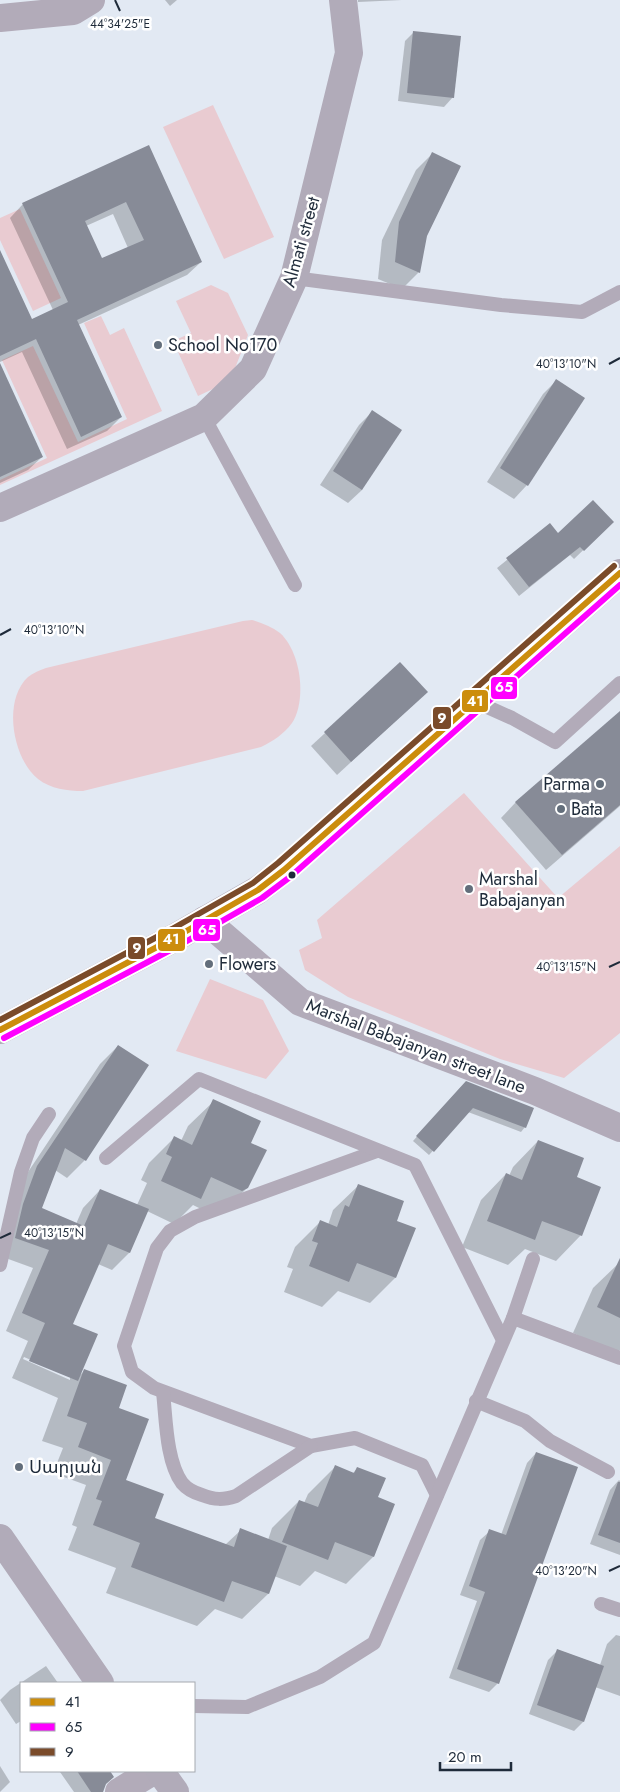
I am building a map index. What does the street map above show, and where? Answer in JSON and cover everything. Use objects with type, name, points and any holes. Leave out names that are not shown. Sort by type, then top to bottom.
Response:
[{"type":"street","points":[[0,18],[72,11],[91,0]]},
{"type":"street","name":"Almati street","points":[[0,508],[204,417],[253,369],[294,278],[349,53],[342,0]]},
{"type":"street","points":[[0,1030],[258,890],[284,870],[620,573]]},
{"type":"street","name":"Marshal Babajanyan street lane","points":[[205,920],[300,1002],[535,1091],[620,1128]]},
{"type":"street","points":[[0,1538],[99,1682]]},
{"type":"street","points":[[119,1792],[151,1772]]},
{"type":"street","points":[[161,1772],[175,1792]]},
{"type":"lane","points":[[294,278],[501,305],[582,312],[620,292]]},
{"type":"lane","points":[[204,417],[295,585]]},
{"type":"lane","points":[[474,701],[512,718],[555,742],[620,683]]},
{"type":"lane","points":[[106,1158],[199,1079],[415,1165],[503,1340]]},
{"type":"lane","points":[[0,1265],[21,1172],[32,1138],[49,1114]]},
{"type":"lane","points":[[311,1446],[154,1388],[132,1372],[124,1346],[157,1248],[170,1231],[195,1217],[377,1151]]},
{"type":"lane","points":[[195,1706],[248,1706],[320,1676],[374,1643],[513,1318],[534,1259]]},
{"type":"lane","points":[[513,1318],[620,1358]]},
{"type":"lane","points":[[163,1392],[169,1443],[175,1470],[183,1484],[194,1493],[222,1500],[236,1496],[311,1446],[355,1438],[422,1465],[436,1495]]},
{"type":"lane","points":[[476,1401],[525,1421],[550,1441],[608,1472]]},
{"type":"lane","points":[[601,1604],[620,1610]]},
{"type":"shaded area","points":[[213,105],[274,237],[224,259],[163,127]]},
{"type":"shaded area","points":[[20,209],[61,298],[33,311],[0,240],[0,218]]},
{"type":"shaded area","points":[[211,285],[228,293],[248,335],[230,381],[198,396],[173,341],[191,333],[176,301]]},
{"type":"shaded area","points":[[101,316],[110,335],[124,328],[162,411],[0,485],[0,480],[47,458],[2,360],[33,346],[78,442],[127,419],[84,323]]},
{"type":"shaded area","points":[[252,620],[274,629],[287,641],[293,652],[300,676],[297,713],[289,727],[274,740],[261,747],[83,791],[65,790],[48,785],[29,770],[17,744],[13,715],[15,700],[20,687],[28,677],[46,668]]},
{"type":"shaded area","points":[[464,793],[558,898],[620,846],[620,1033],[564,1078],[500,1059],[348,997],[305,970],[299,950],[322,938],[317,920]]},
{"type":"shaded area","points":[[210,979],[263,1000],[289,1051],[266,1079],[176,1051]]},
{"type":"building","points":[[413,31],[461,36],[454,98],[407,93]]},
{"type":"building","points":[[149,145],[202,262],[77,320],[122,417],[81,437],[36,339],[0,356],[0,250],[32,319],[68,302],[22,203]],"holes":[[[126,202],[144,240],[102,258],[85,221]]]},
{"type":"building","points":[[432,152],[461,166],[427,236],[420,273],[395,262],[399,222]]},
{"type":"building","points":[[0,363],[43,457],[0,477]]},
{"type":"building","points":[[556,379],[585,398],[528,486],[500,468]]},
{"type":"building","points":[[372,410],[402,430],[362,490],[333,471]]},
{"type":"building","points":[[593,500],[614,522],[584,551],[580,547],[529,587],[506,558],[550,523],[558,533]]},
{"type":"building","points":[[400,662],[428,692],[351,762],[324,732]]},
{"type":"building","points":[[620,711],[620,805],[562,855],[515,802]]},
{"type":"building","points":[[118,1045],[149,1065],[86,1161],[65,1148],[42,1208],[84,1226],[100,1189],[149,1209],[130,1253],[108,1244],[73,1324],[98,1334],[78,1381],[29,1361],[45,1323],[22,1313],[49,1250],[15,1238],[23,1204],[37,1166]]},
{"type":"building","points":[[466,1081],[534,1108],[526,1128],[473,1108],[434,1152],[416,1136]]},
{"type":"building","points":[[213,1099],[261,1121],[251,1143],[267,1150],[248,1188],[242,1191],[211,1177],[201,1199],[161,1181],[172,1157],[166,1154],[174,1136],[192,1145]]},
{"type":"building","points":[[538,1140],[584,1158],[577,1177],[601,1187],[582,1236],[542,1221],[535,1240],[487,1221],[506,1173],[522,1180]]},
{"type":"building","points":[[358,1184],[404,1201],[397,1221],[416,1228],[396,1278],[357,1263],[349,1282],[309,1266],[318,1243],[312,1241],[320,1220],[337,1227],[345,1205],[349,1207]]},
{"type":"building","points":[[620,1258],[620,1318],[597,1307]]},
{"type":"building","points":[[84,1369],[127,1385],[119,1408],[149,1419],[126,1480],[164,1494],[155,1518],[234,1547],[240,1528],[287,1546],[269,1594],[232,1581],[224,1602],[131,1567],[140,1543],[93,1525],[102,1501],[96,1499],[111,1460],[78,1447],[87,1423],[67,1416]]},
{"type":"building","points":[[536,1452],[578,1467],[499,1684],[457,1669],[485,1592],[469,1586],[489,1529],[506,1535]]},
{"type":"building","points":[[335,1465],[354,1473],[357,1467],[386,1478],[378,1497],[395,1504],[374,1557],[335,1542],[328,1560],[282,1542],[299,1500],[318,1507]]},
{"type":"building","points":[[618,1482],[620,1482],[620,1543],[598,1535]]},
{"type":"building","points":[[557,1649],[604,1666],[584,1722],[537,1705]]},
{"type":"building","points":[[78,1772],[111,1772],[114,1777],[106,1784],[103,1792],[91,1792]]},
{"type":"transit line","name":"9","points":[[0,1020],[172,929],[253,883],[614,566]]},
{"type":"transit line","name":"41","points":[[0,1030],[176,937],[258,890],[284,870],[620,573]]},
{"type":"transit line","name":"65","points":[[4,1038],[180,945],[262,898],[290,877],[620,585]]},
{"type":"place","name":"School No170","points":[[158,345]]},
{"type":"place","name":"Parma","points":[[600,784]]},
{"type":"place","name":"Bata","points":[[561,809]]},
{"type":"place","name":"Marshal Babajanyan","points":[[469,889]]},
{"type":"place","name":"Flowers","points":[[209,964]]},
{"type":"place","name":"Սարյան","points":[[19,1467]]}]
